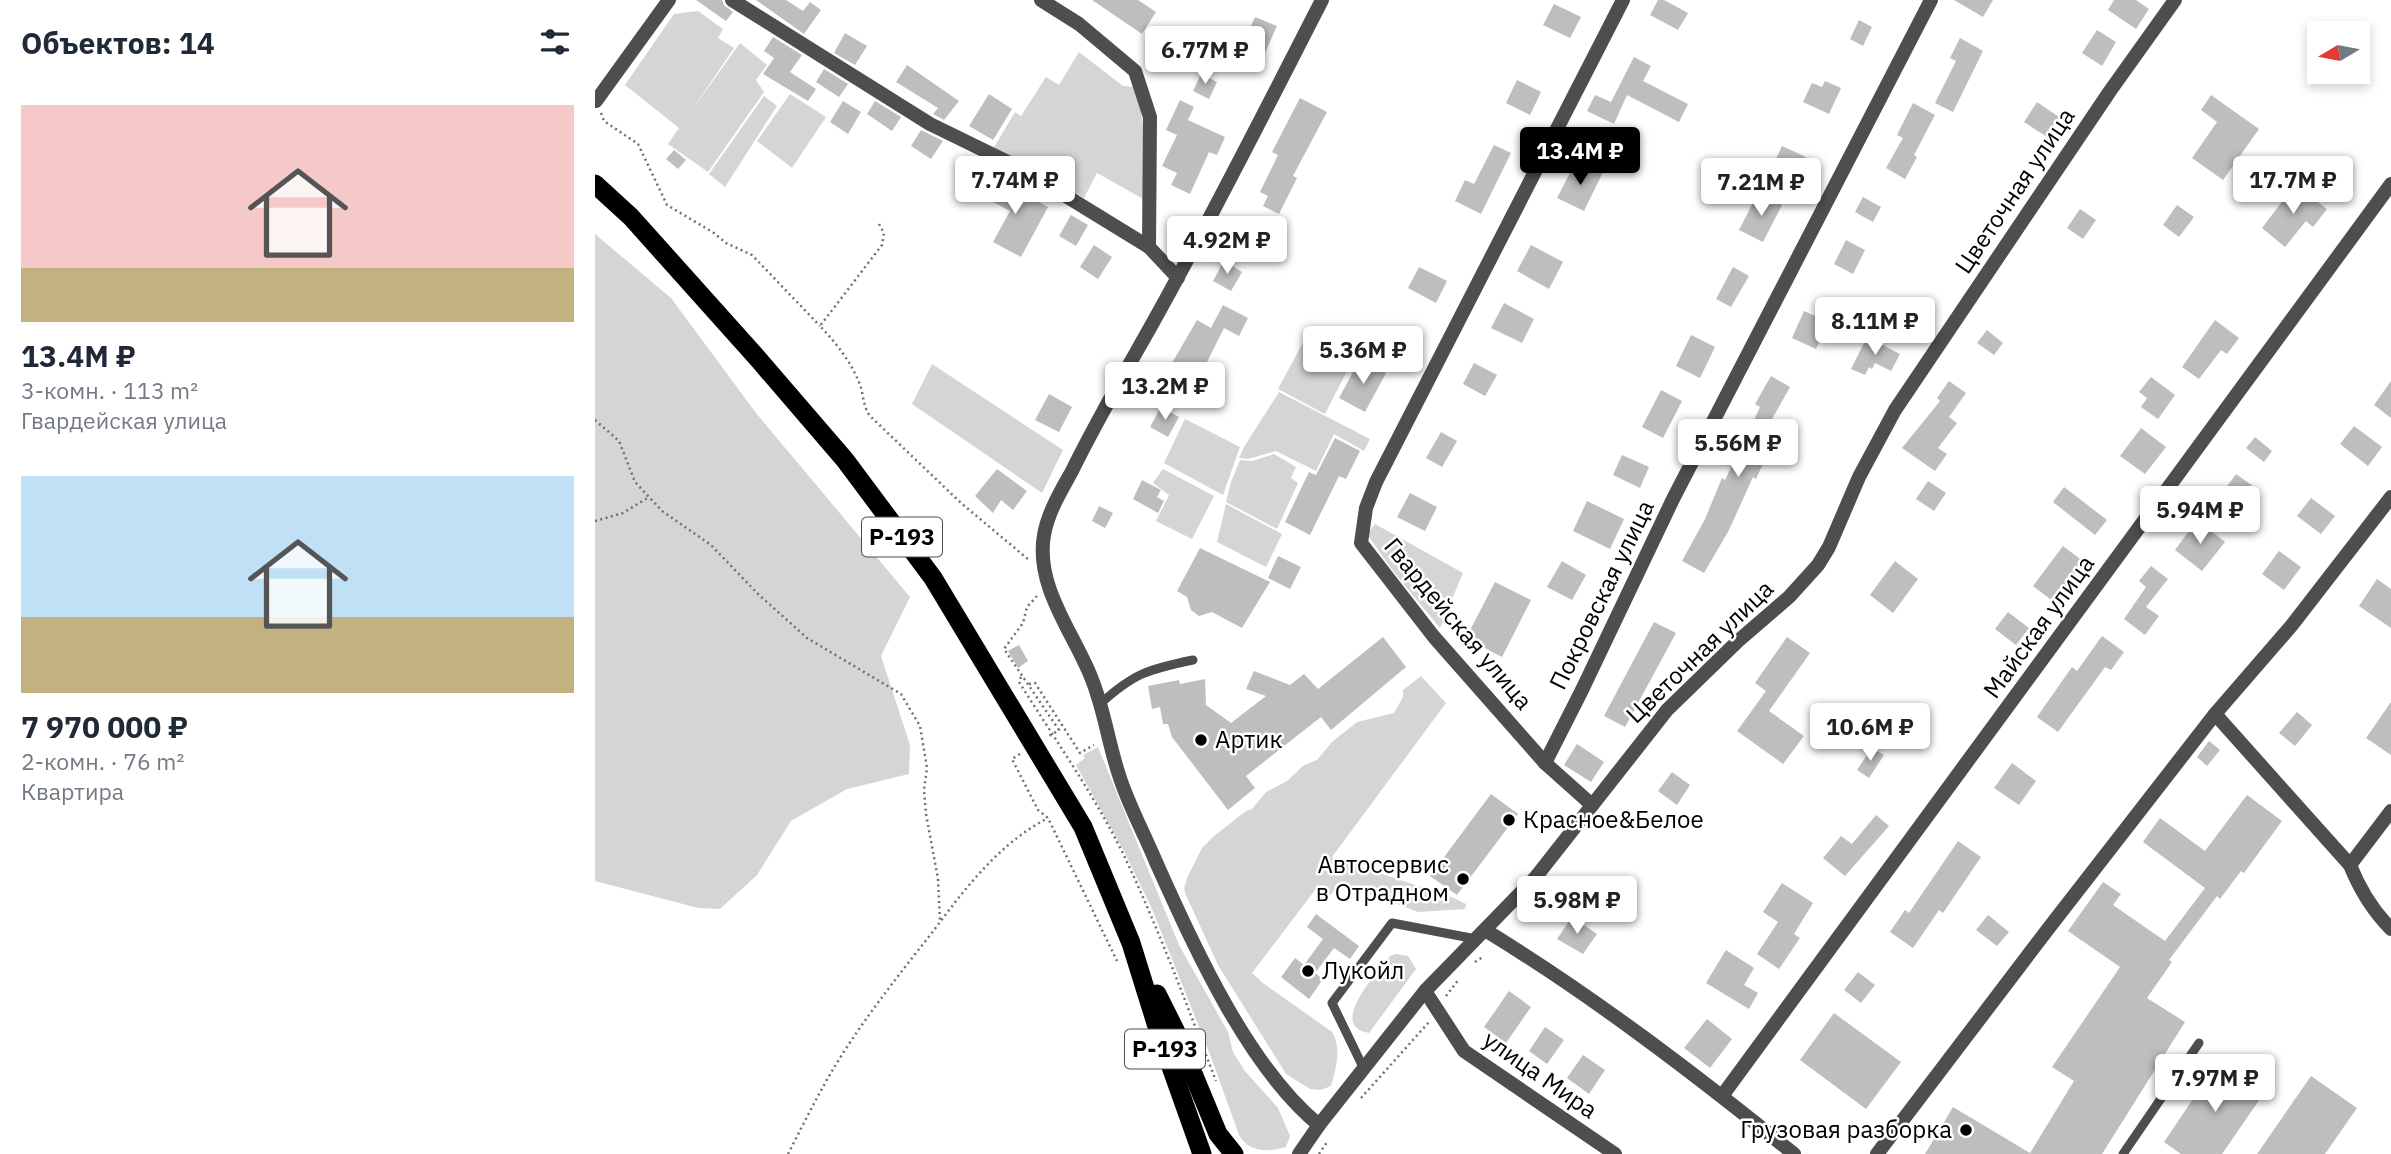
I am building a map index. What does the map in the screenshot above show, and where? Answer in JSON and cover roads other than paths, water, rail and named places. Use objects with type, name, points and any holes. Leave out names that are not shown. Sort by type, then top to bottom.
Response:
[{"type":"highway","name":"Р-193","points":[[595,184],[631,217],[768,370],[845,460],[933,578],[1083,827],[1132,943],[1159,1033],[1202,1154]]},
{"type":"highway","points":[[1132,943],[1175,1030],[1218,1134],[1234,1154]]},
{"type":"street","points":[[596,101],[669,0]]},
{"type":"street","points":[[733,0],[930,124],[1022,169],[1149,247],[1178,278]]},
{"type":"street","points":[[1041,0],[1079,24],[1135,71],[1150,117],[1149,247]]},
{"type":"street","points":[[1318,1125],[1296,1106],[1266,1067],[1228,1007],[1184,924],[1119,777],[1092,679],[1049,586],[1043,558],[1044,536],[1049,516],[1091,433],[1178,278],[1322,0]]},
{"type":"street","name":"Гвардейская улица","points":[[1592,805],[1545,762],[1434,637],[1361,543],[1366,508],[1376,482],[1623,0]]},
{"type":"street","name":"Покровская улица","points":[[1545,762],[1673,499],[1931,0]]},
{"type":"street","name":"Цветочная улица","points":[[1299,1154],[1318,1125],[1425,991],[1535,878],[1667,710],[1738,640],[1789,597],[1818,565],[1829,547],[1859,477],[1895,410],[2094,114],[2175,0]]},
{"type":"street","name":"Майская улица","points":[[1722,1096],[2391,184]]},
{"type":"street","points":[[1877,1154],[2215,714],[2292,625],[2391,497]]},
{"type":"street","points":[[2215,714],[2350,865],[2359,889],[2391,929]]},
{"type":"street","points":[[2350,865],[2391,811]]},
{"type":"street","points":[[1480,935],[1558,977],[1722,1096],[1794,1154]]},
{"type":"street","name":"улица Мира","points":[[1425,991],[1464,1051],[1615,1154]]},
{"type":"lane","points":[[1100,704],[1145,671],[1193,660]]},
{"type":"lane","points":[[1363,1067],[1332,1003],[1392,923],[1480,935]]},
{"type":"lane","points":[[2123,1154],[2199,1043]]},
{"type":"place","name":"Артик","points":[[1201,740]]},
{"type":"place","name":"Красное&Белое","points":[[1509,820]]},
{"type":"place","name":"Автосервис в Отрадном","points":[[1463,879]]},
{"type":"place","name":"Лукойл","points":[[1308,971]]},
{"type":"place","name":"Грузовая разборка","points":[[1966,1130]]}]
